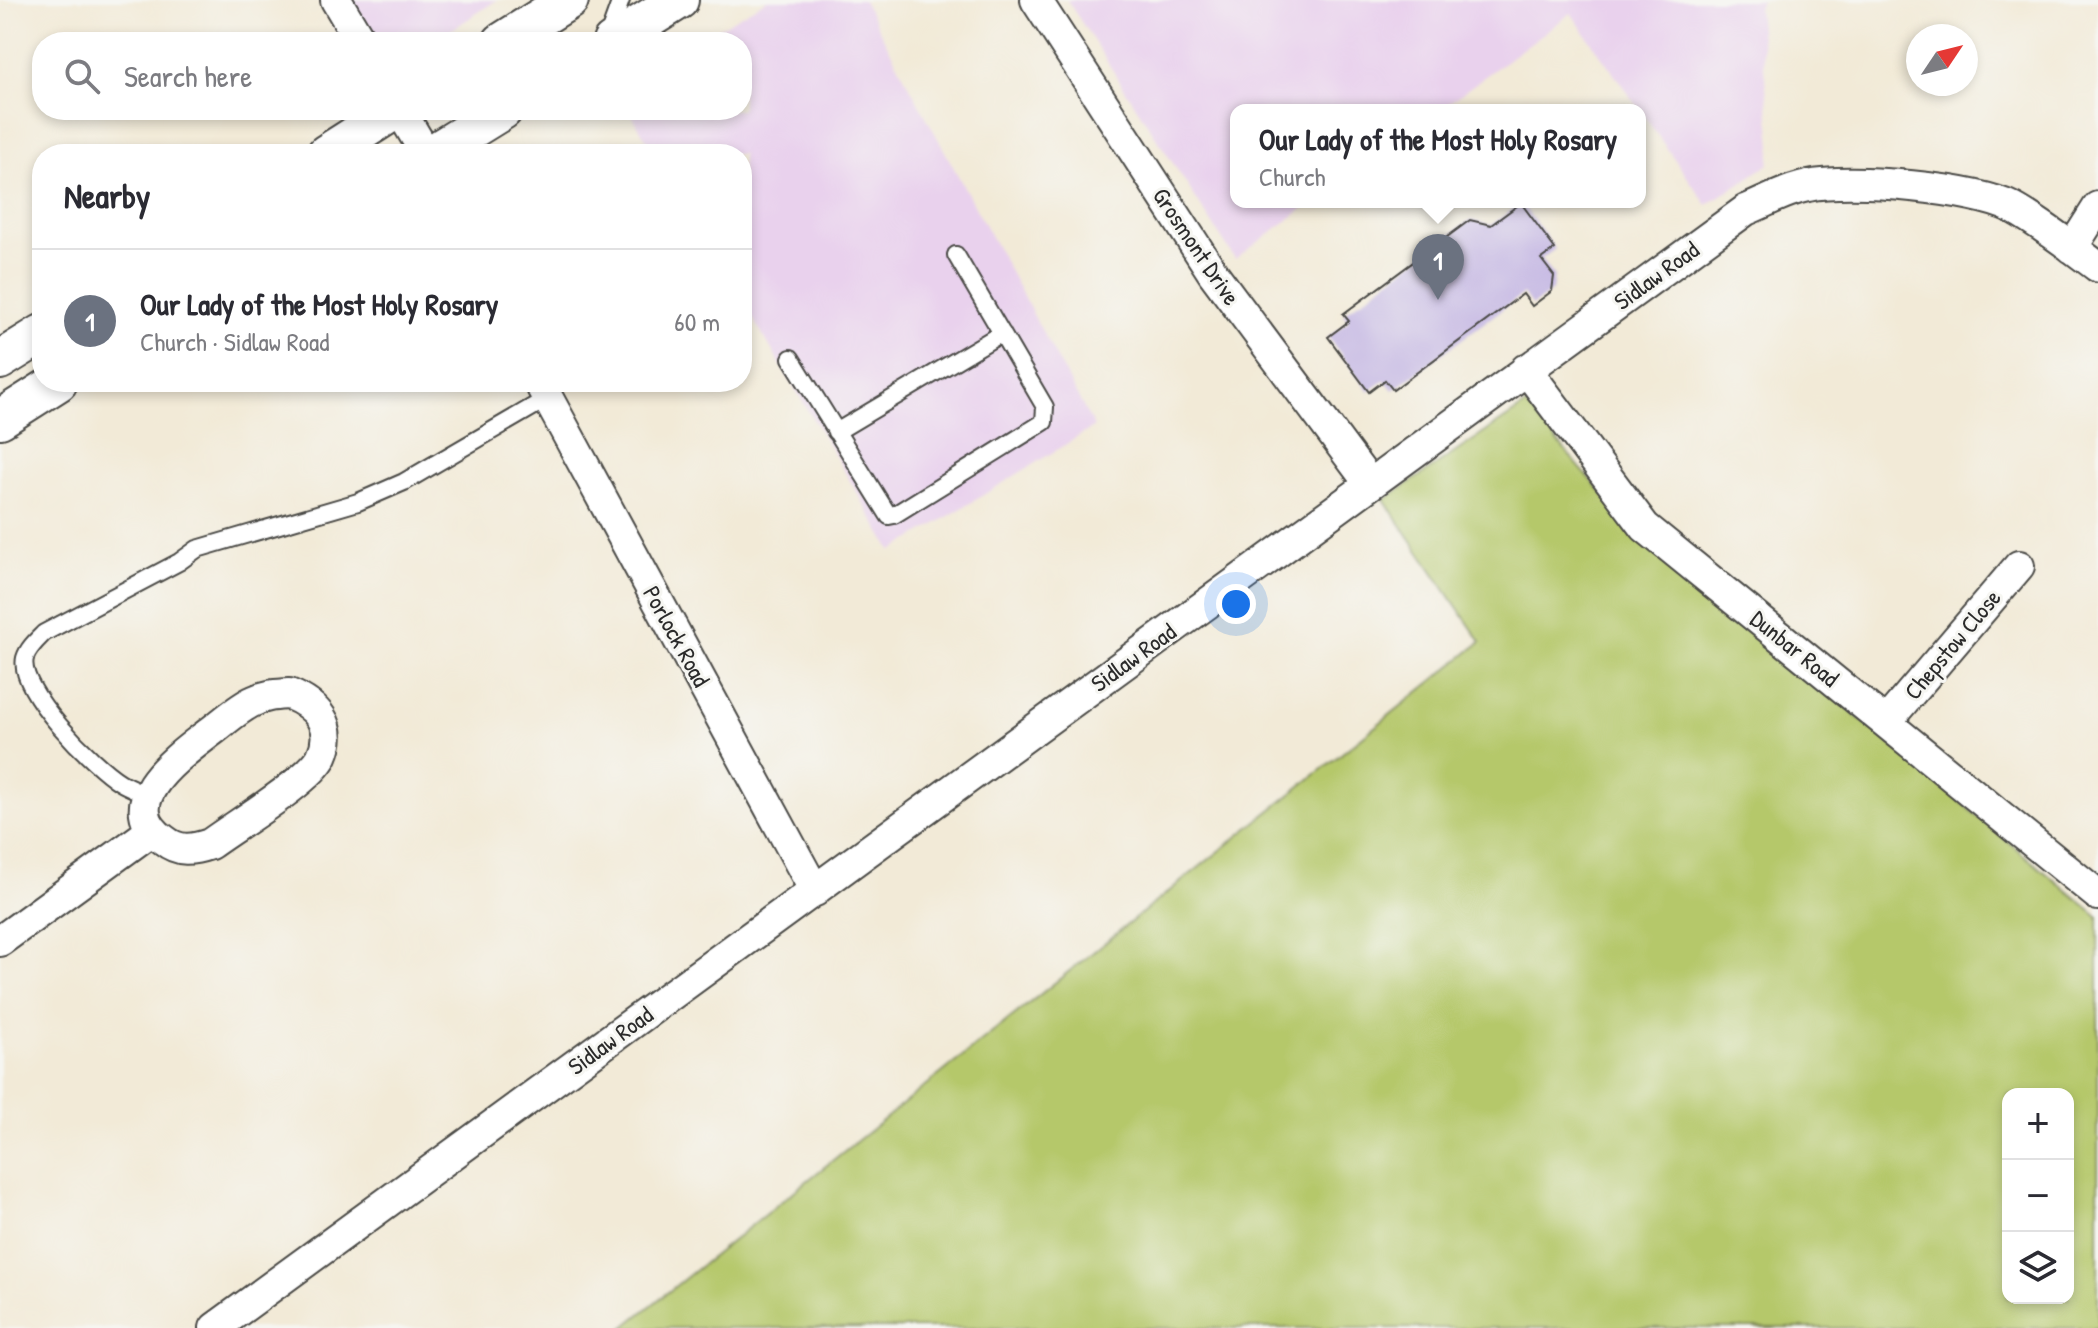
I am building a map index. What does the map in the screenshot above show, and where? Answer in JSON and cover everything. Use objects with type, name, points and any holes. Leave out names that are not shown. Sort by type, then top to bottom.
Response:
[{"type":"street","points":[[336,0],[355,32]]},
{"type":"street","points":[[518,32],[569,0]]},
{"type":"street","points":[[628,32],[679,0]]},
{"type":"street","name":"Grosmont Drive","points":[[1036,0],[1213,273],[1370,484]]},
{"type":"street","points":[[342,144],[381,120]]},
{"type":"street","points":[[404,120],[422,144]]},
{"type":"street","points":[[446,144],[486,120]]},
{"type":"street","name":"Sidlaw Road","points":[[215,1328],[1746,210],[1808,186],[1845,181],[1919,187],[1987,198],[2012,207],[2098,267]]},
{"type":"street","points":[[2072,248],[2098,207]]},
{"type":"street","points":[[0,360],[32,340]]},
{"type":"street","name":"Dunbar Road","points":[[1526,369],[1645,527],[2098,895]]},
{"type":"street","points":[[0,419],[42,392]]},
{"type":"street","name":"Porlock Road","points":[[545,392],[815,891]]},
{"type":"street","name":"Chepstow Close","points":[[1886,722],[2019,566]]},
{"type":"street","points":[[289,694],[307,701],[321,716],[327,737],[322,758],[303,777],[210,844],[193,850],[173,847],[151,831],[144,807],[148,795],[169,763],[251,702],[269,695],[289,694]]},
{"type":"street","points":[[0,941],[151,831]]},
{"type":"lane","points":[[609,32],[621,0]]},
{"type":"lane","points":[[791,358],[886,514],[894,515],[1044,422],[1045,407],[956,255]]},
{"type":"lane","points":[[836,432],[1002,333]]},
{"type":"lane","points":[[148,795],[120,782],[93,759],[37,697],[27,675],[25,659],[31,646],[44,633],[179,562],[197,549],[358,502],[404,482],[541,392]]},
{"type":"shaded area","points":[[319,0],[497,0],[448,32],[337,32]]},
{"type":"shaded area","points":[[767,0],[863,0],[1094,427],[892,551],[752,317],[752,144],[649,144],[635,120],[752,120],[752,32],[712,32]]},
{"type":"shaded area","points":[[1067,0],[1761,0],[1758,9],[1772,145],[1769,164],[1707,205],[1646,119],[1646,104],[1635,104],[1571,13],[1447,104],[1230,104],[1230,208],[1305,208],[1235,259]]},
{"type":"green space","points":[[1526,405],[1639,536],[2098,916],[2098,1328],[623,1328],[1481,642],[1384,500]]},
{"type":"building","points":[[1514,208],[1525,208],[1555,249],[1541,259],[1554,276],[1552,291],[1532,306],[1523,294],[1393,390],[1385,380],[1369,392],[1328,337],[1349,321],[1343,314],[1470,220],[1491,225]]},
{"type":"place","name":"Our Lady of the Most Holy Rosary","points":[[1438,300]]}]
